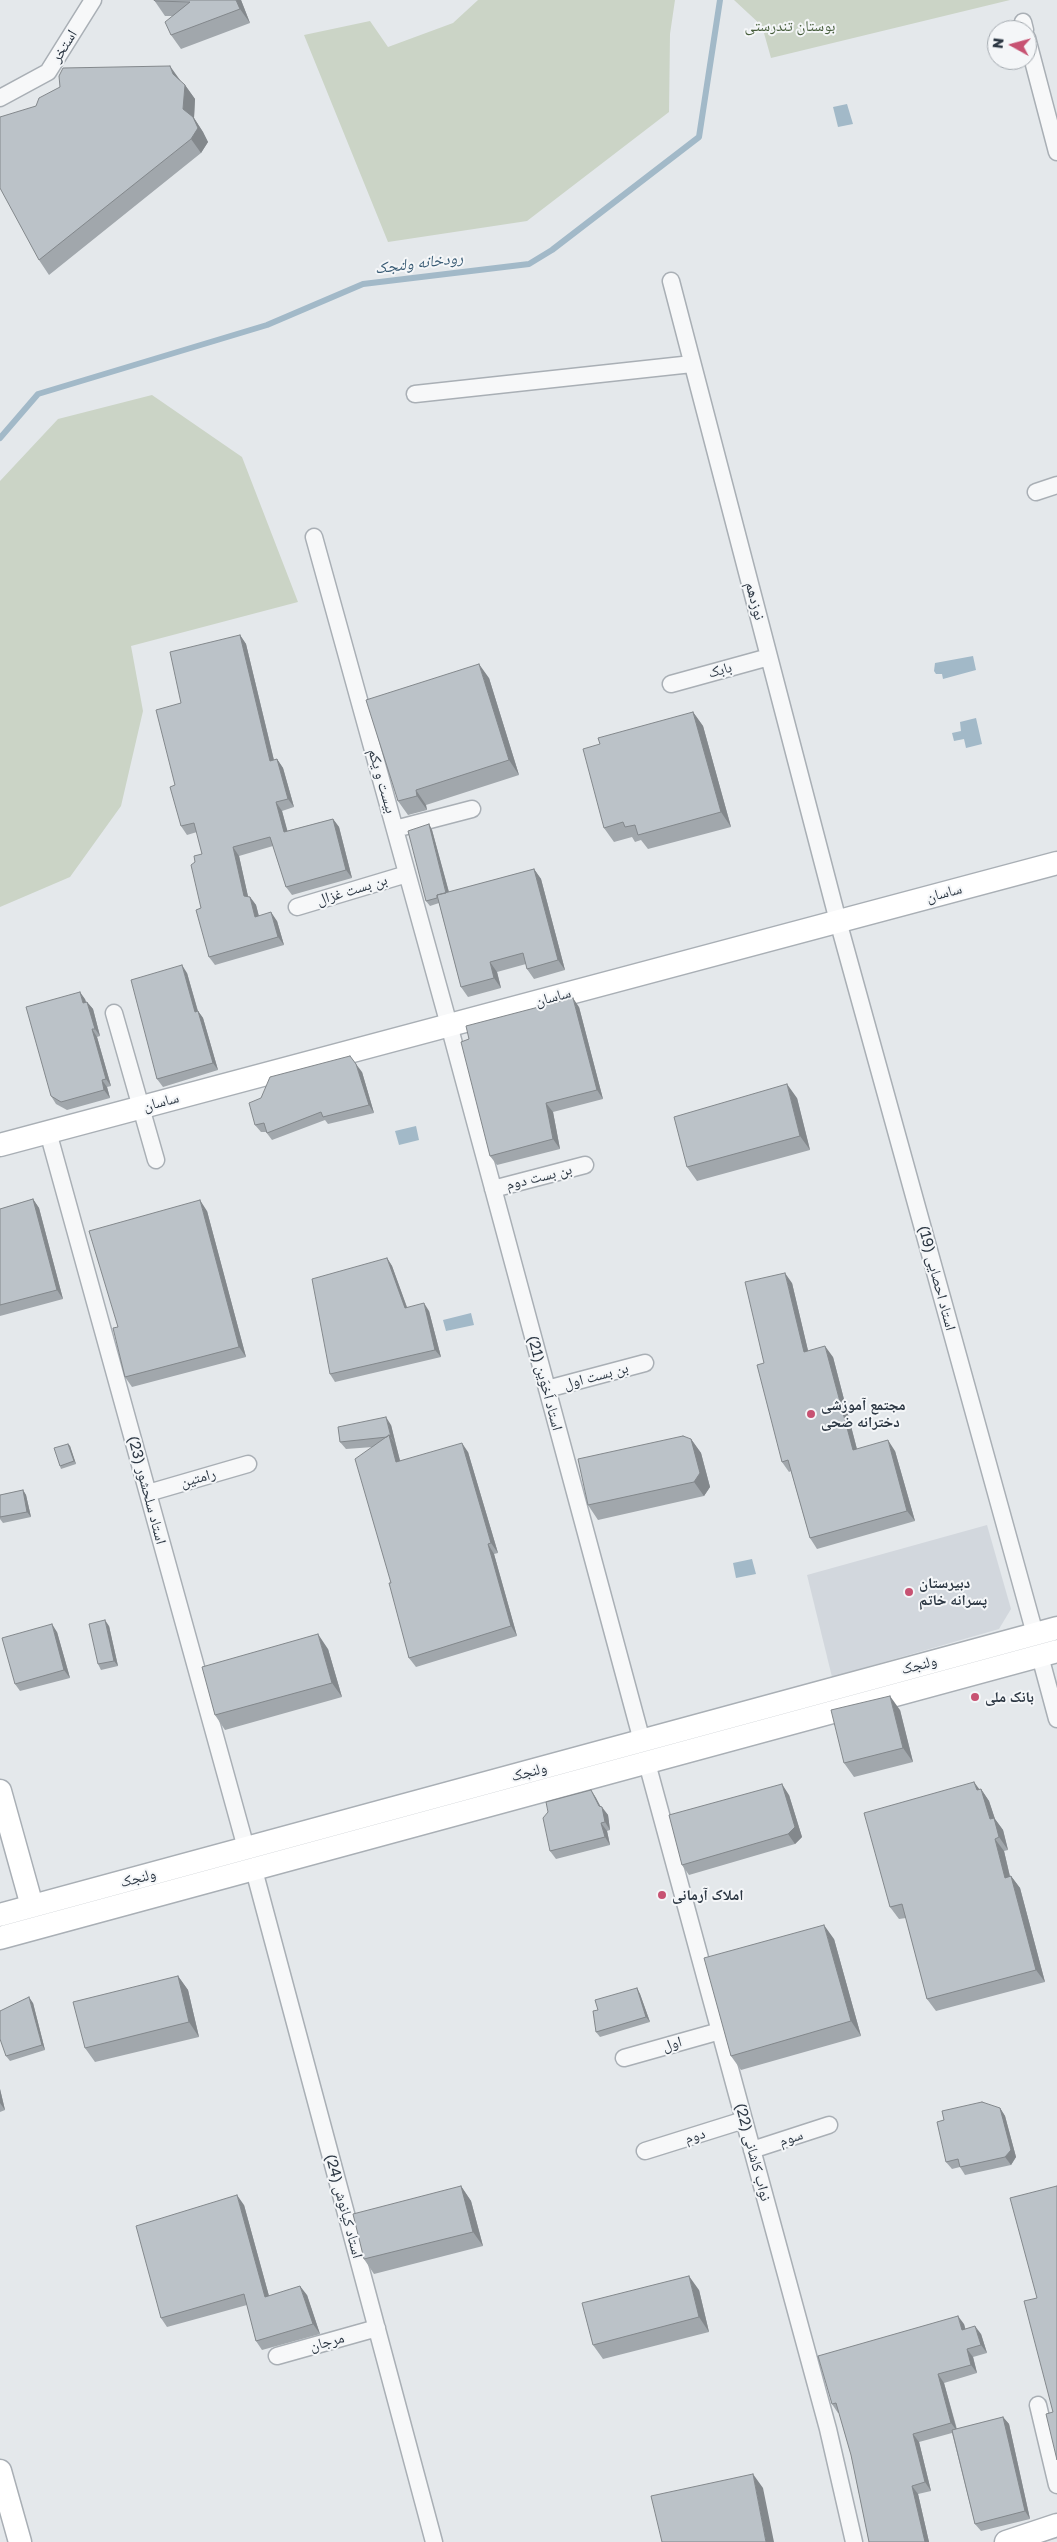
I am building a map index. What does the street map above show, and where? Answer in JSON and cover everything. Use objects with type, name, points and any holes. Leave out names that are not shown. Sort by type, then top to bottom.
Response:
[{"type":"main road","name":"ساسان","points":[[0,1145],[1057,863]]},
{"type":"main road","name":"ولنجک","points":[[0,1915],[1057,1628]]},
{"type":"main road","points":[[1035,1634],[1049,1654]]},
{"type":"main road","name":"ولنجک","points":[[0,1938],[1049,1654]]},
{"type":"main road","points":[[642,1741],[647,1763]]},
{"type":"main road","points":[[0,1791],[32,1906]]},
{"type":"main road","points":[[0,2471],[20,2542]]},
{"type":"main road","points":[[1006,2542],[1046,2532]]},
{"type":"street","name":"استخر","points":[[0,98],[48,72],[93,0]]},
{"type":"street","points":[[1035,70],[1057,152]]},
{"type":"street","name":"نوزدهم","points":[[671,281],[838,921]]},
{"type":"street","points":[[415,394],[692,364]]},
{"type":"street","points":[[1036,492],[1057,485]]},
{"type":"street","name":"بیست و یکم","points":[[314,537],[449,1025]]},
{"type":"street","name":"بابک","points":[[671,684],[769,657]]},
{"type":"street","points":[[395,829],[472,809]]},
{"type":"street","name":"بن بست غزال","points":[[297,907],[407,874]]},
{"type":"street","name":"استاد احصایی (19)","points":[[838,921],[1035,1634]]},
{"type":"street","points":[[114,1013],[156,1160]]},
{"type":"street","name":"استاد اَخوَين (21)","points":[[449,1025],[642,1741]]},
{"type":"street","name":"استاد سلحشور (23)","points":[[48,1132],[246,1848]]},
{"type":"street","name":"بن بست دوم","points":[[493,1188],[585,1165]]},
{"type":"street","name":"بن بست اول","points":[[547,1389],[645,1364]]},
{"type":"street","name":"رامتین","points":[[148,1493],[248,1464]]},
{"type":"street","points":[[1049,1654],[1057,1719]]},
{"type":"street","name":"نواب کاشانی (22)","points":[[647,1763],[828,2429],[854,2542]]},
{"type":"street","name":"استاد کیانوش (24)","points":[[254,1870],[434,2542]]},
{"type":"street","name":"اول","points":[[624,2058],[720,2031]]},
{"type":"street","name":"دوم","points":[[645,2151],[744,2120]]},
{"type":"street","name":"سوم","points":[[752,2150],[829,2125]]},
{"type":"street","name":"مرجان","points":[[277,2356],[377,2328]]},
{"type":"street","points":[[1038,2405],[1057,2485]]},
{"type":"shaded area","name":"دبیرستان پسرانه خاتم","points":[[987,1525],[1011,1609],[999,1629],[832,1677],[807,1575]]},
{"type":"green space","points":[[478,0],[675,0],[670,34],[669,112],[527,221],[388,242],[304,35],[370,21],[388,47],[453,23]]},
{"type":"green space","name":"بوستان تندرستی","points":[[734,0],[1010,0],[771,58],[762,26]]},
{"type":"green space","points":[[152,395],[242,457],[298,602],[131,646],[143,711],[121,806],[70,877],[0,907],[0,481],[58,419]]},
{"type":"water","points":[[847,104],[853,124],[838,127],[833,107]]},
{"type":"water","points":[[973,656],[976,670],[943,679],[942,674],[936,674],[934,671],[935,663]]},
{"type":"water","points":[[976,718],[982,744],[966,748],[964,739],[954,741],[952,733],[961,731],[960,722]]},
{"type":"water","points":[[416,1126],[419,1140],[399,1145],[395,1131]]},
{"type":"water","points":[[471,1313],[474,1325],[446,1331],[443,1320]]},
{"type":"water","points":[[752,1559],[756,1574],[736,1578],[733,1563]]},
{"type":"building","points":[[154,0],[236,0],[240,9],[171,35],[165,22],[190,2]]},
{"type":"building","points":[[170,66],[173,74],[185,85],[183,109],[193,117],[198,128],[191,139],[39,260],[0,188],[0,117],[36,106],[39,98],[60,87],[59,76],[63,68]]},
{"type":"building","points":[[240,635],[270,761],[277,759],[288,799],[276,802],[284,832],[333,819],[346,870],[286,887],[270,837],[233,847],[244,896],[250,897],[255,917],[271,912],[278,937],[209,957],[196,910],[201,908],[191,865],[195,862],[194,856],[202,854],[194,823],[181,826],[170,787],[175,785],[156,710],[181,703],[170,652]]},
{"type":"building","points":[[479,664],[509,760],[416,790],[417,796],[398,801],[366,700]]},
{"type":"building","points":[[693,712],[721,812],[638,835],[635,825],[625,827],[623,822],[604,828],[583,749],[600,744],[598,738]]},
{"type":"building","points":[[429,824],[446,893],[426,901],[408,831]]},
{"type":"building","points":[[534,869],[558,960],[527,969],[523,953],[490,962],[494,978],[461,987],[437,895]]},
{"type":"building","points":[[182,965],[195,1012],[198,1011],[213,1063],[157,1079],[131,980]]},
{"type":"building","points":[[80,992],[83,1003],[87,1002],[95,1029],[92,1029],[106,1079],[102,1080],[104,1090],[61,1102],[51,1096],[26,1007]]},
{"type":"building","points":[[573,998],[597,1090],[546,1103],[553,1139],[490,1156],[461,1042],[469,1039],[466,1026]]},
{"type":"building","points":[[350,1056],[356,1064],[369,1105],[323,1117],[321,1112],[267,1133],[264,1123],[255,1125],[249,1103],[261,1098],[270,1077]]},
{"type":"building","points":[[787,1084],[800,1136],[687,1167],[674,1117]]},
{"type":"building","points":[[33,1199],[57,1290],[0,1305],[0,1209]]},
{"type":"building","points":[[200,1200],[239,1347],[125,1377],[113,1328],[118,1327],[89,1231]]},
{"type":"building","points":[[387,1258],[405,1308],[424,1303],[435,1350],[330,1374],[312,1279]]},
{"type":"building","points":[[785,1273],[804,1352],[825,1346],[853,1450],[888,1440],[907,1511],[810,1538],[788,1460],[782,1462],[757,1365],[764,1363],[745,1282]]},
{"type":"building","points":[[386,1417],[391,1437],[389,1435],[387,1437],[340,1442],[338,1427]]},
{"type":"building","points":[[389,1435],[396,1462],[462,1443],[491,1543],[488,1544],[511,1626],[409,1658],[389,1583],[391,1583],[355,1459]]},
{"type":"building","points":[[683,1436],[691,1439],[700,1473],[694,1482],[588,1505],[578,1459]]},
{"type":"building","points":[[68,1444],[74,1461],[60,1466],[54,1448]]},
{"type":"building","points":[[23,1490],[27,1512],[0,1517],[0,1495]]},
{"type":"building","points":[[105,1620],[114,1661],[98,1664],[89,1624]]},
{"type":"building","points":[[52,1624],[64,1670],[15,1684],[2,1638]]},
{"type":"building","points":[[318,1634],[332,1683],[215,1715],[202,1667]]},
{"type":"building","points":[[890,1696],[903,1748],[844,1763],[831,1710]]},
{"type":"building","points":[[974,1782],[977,1790],[981,1789],[990,1819],[994,1818],[999,1837],[995,1839],[1005,1878],[1011,1876],[1036,1970],[927,1999],[902,1904],[890,1907],[864,1813]]},
{"type":"building","points":[[782,1784],[795,1827],[788,1834],[682,1865],[669,1815]]},
{"type":"building","points":[[591,1790],[599,1806],[602,1807],[605,1822],[601,1823],[605,1837],[550,1851],[543,1818],[548,1812],[546,1802]]},
{"type":"building","points":[[824,1925],[851,2021],[731,2056],[704,1958]]},
{"type":"building","points":[[178,1976],[189,2022],[85,2048],[73,2002]]},
{"type":"building","points":[[637,1988],[646,2017],[596,2032],[593,2011],[598,2010],[595,2000]]},
{"type":"building","points":[[29,1997],[42,2045],[6,2056],[0,2039],[0,2011]]},
{"type":"building","points":[[982,2102],[1000,2108],[1011,2150],[1005,2157],[960,2167],[958,2159],[946,2162],[937,2122],[944,2120],[942,2111]]},
{"type":"building","points":[[461,2186],[473,2232],[364,2259],[353,2214]]},
{"type":"building","points":[[1057,2186],[1057,2460],[1046,2414],[1053,2412],[1024,2301],[1037,2298],[1010,2198]]},
{"type":"building","points":[[237,2195],[265,2297],[300,2286],[313,2324],[256,2341],[244,2294],[161,2318],[136,2226]]},
{"type":"building","points":[[689,2276],[699,2317],[593,2345],[582,2303]]},
{"type":"building","points":[[958,2316],[962,2330],[975,2326],[981,2345],[967,2349],[971,2365],[938,2374],[951,2423],[913,2434],[925,2482],[912,2486],[925,2542],[869,2542],[851,2455],[836,2403],[832,2404],[818,2356]]},
{"type":"building","points":[[1003,2417],[1025,2511],[975,2524],[952,2430]]},
{"type":"building","points":[[753,2474],[766,2542],[662,2542],[651,2496]]},
{"type":"waterway","name":"رودخانه ولنجک","points":[[0,438],[38,394],[267,325],[363,284],[529,264],[552,250],[699,137],[720,0]]},
{"type":"place","name":"مجتمع آموزشی دخترانه ضحی","points":[[811,1414]]},
{"type":"place","name":"دبیرستان پسرانه خاتم","points":[[909,1592]]},
{"type":"place","name":"بانک ملی","points":[[975,1697]]},
{"type":"place","name":"املاک آرمانی","points":[[662,1895]]}]
